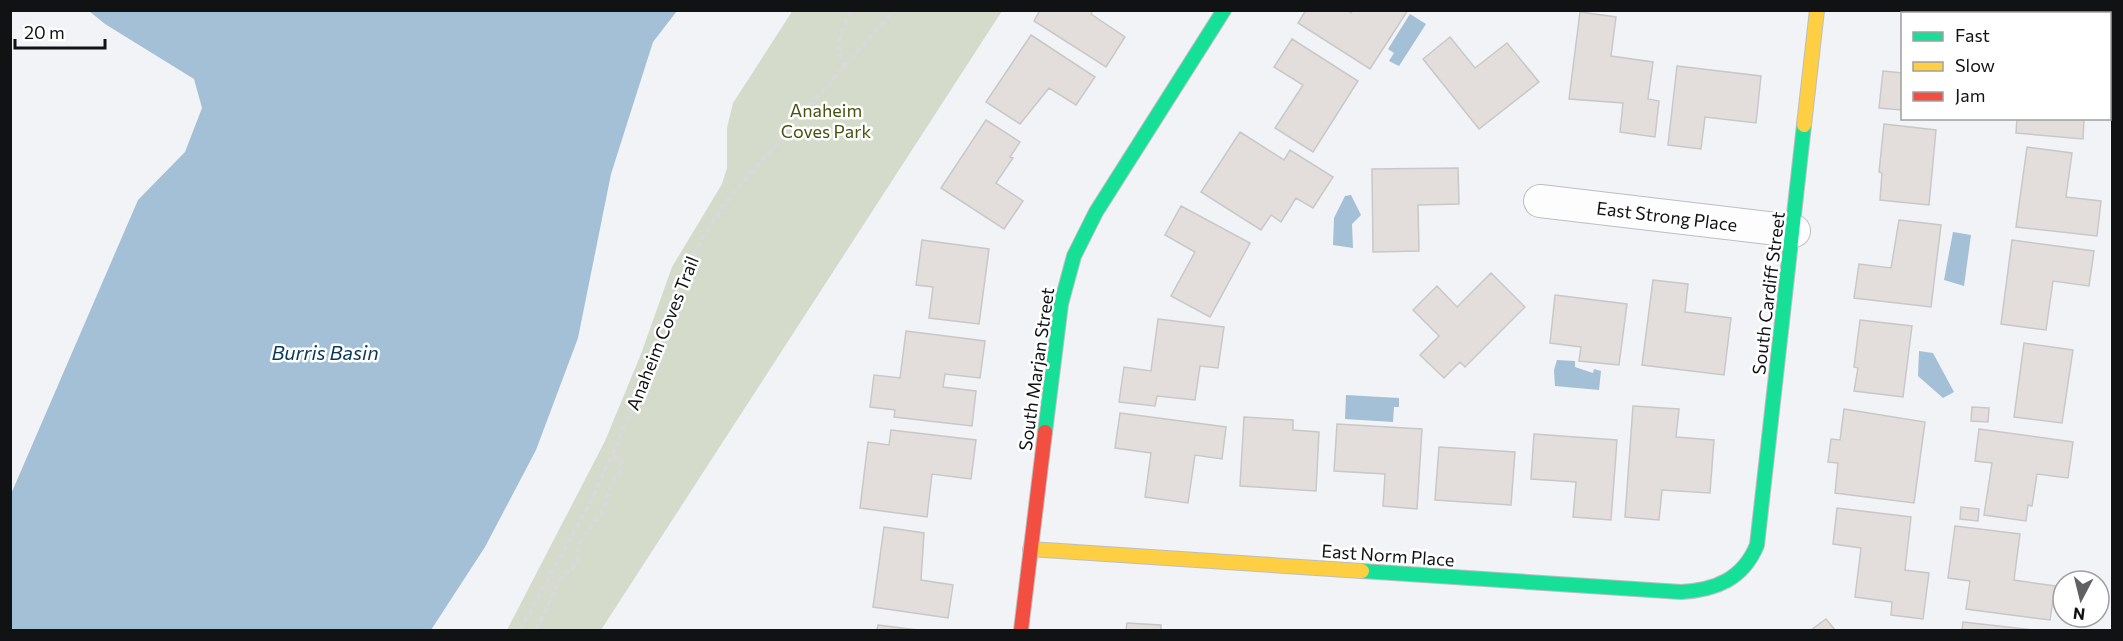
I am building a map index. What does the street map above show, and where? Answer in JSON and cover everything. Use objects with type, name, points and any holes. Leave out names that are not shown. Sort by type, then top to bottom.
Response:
[{"type":"street","name":"South Marjan Street","points":[[1021,630],[1061,304],[1074,256],[1114,182],[1224,10]]},
{"type":"street","name":"South Cardiff Street","points":[[1739,574],[1749,565],[1757,545],[1817,10]]},
{"type":"street","name":"East Strong Place","points":[[1540,201],[1794,231]]},
{"type":"street","name":"East Norm Place","points":[[1030,549],[1681,592],[1715,588],[1739,574]]},
{"type":"path","points":[[845,68],[838,53],[839,40],[851,10]]},
{"type":"path","name":"Anaheim Coves Trail","points":[[520,630],[589,506],[649,369],[679,281],[710,225],[730,197],[894,10]]},
{"type":"path","points":[[536,630],[562,575],[572,569],[578,558],[579,543],[601,514],[613,481],[621,470],[621,460],[612,455]]},
{"type":"green space","name":"Anaheim Coves Park","points":[[793,10],[1002,11],[601,630],[507,630],[605,441],[641,354],[672,267],[722,184],[727,168],[727,128],[733,103]]},
{"type":"water","name":"Burris Basin","points":[[89,11],[677,11],[653,42],[611,174],[578,338],[536,450],[485,547],[431,630],[11,630],[11,494],[138,200],[185,152],[202,108],[194,79],[105,24]]},
{"type":"water","points":[[1410,14],[1426,24],[1399,66],[1389,61],[1394,53],[1388,49]]},
{"type":"water","points":[[1351,195],[1361,215],[1352,224],[1353,248],[1333,245],[1334,218],[1345,196]]},
{"type":"water","points":[[1953,232],[1971,235],[1964,286],[1944,280]]},
{"type":"water","points":[[1919,351],[1933,353],[1954,392],[1943,398],[1918,376]]},
{"type":"water","points":[[1557,360],[1575,361],[1575,367],[1593,373],[1594,369],[1601,371],[1599,390],[1555,386],[1554,370]]},
{"type":"water","points":[[1346,395],[1399,398],[1399,407],[1394,407],[1393,422],[1345,419]]},
{"type":"building","points":[[1040,10],[1093,10],[1091,14],[1125,37],[1106,67],[1034,21]]},
{"type":"building","points":[[1306,10],[1347,10],[1351,13],[1353,10],[1408,10],[1370,69],[1298,23]]},
{"type":"building","points":[[1931,10],[1969,10],[1969,12]]},
{"type":"building","points":[[2037,10],[2112,10],[2112,42],[2111,12],[2037,12]]},
{"type":"building","points":[[1580,12],[1616,17],[1611,56],[1653,62],[1648,99],[1659,101],[1655,137],[1620,132],[1623,103],[1569,99]]},
{"type":"building","points":[[1031,35],[1095,77],[1076,105],[1049,88],[1020,124],[986,102]]},
{"type":"building","points":[[1450,37],[1475,68],[1507,43],[1539,82],[1479,129],[1423,59]]},
{"type":"building","points":[[1292,39],[1358,81],[1313,152],[1275,128],[1303,85],[1274,67]]},
{"type":"building","points":[[2111,53],[2112,53],[2111,88]]},
{"type":"building","points":[[1677,66],[1761,76],[1756,123],[1705,117],[1701,149],[1668,145]]},
{"type":"building","points":[[1883,71],[1901,73],[1901,110],[1879,108]]},
{"type":"building","points":[[986,120],[1020,142],[1010,157],[1013,158],[996,183],[1023,201],[1004,229],[941,188]]},
{"type":"building","points":[[2017,120],[2084,120],[2083,139],[2016,133]]},
{"type":"building","points":[[1884,124],[1936,130],[1929,205],[1880,200],[1882,173],[1879,172]]},
{"type":"building","points":[[1240,132],[1284,160],[1290,150],[1333,177],[1313,208],[1296,198],[1281,222],[1271,215],[1261,230],[1201,192]]},
{"type":"building","points":[[2027,147],[2072,153],[2066,197],[2101,201],[2097,236],[2016,227]]},
{"type":"building","points":[[1458,168],[1459,204],[1418,205],[1419,251],[1373,252],[1372,169]]},
{"type":"building","points":[[1181,206],[1250,243],[1210,317],[1171,296],[1195,252],[1165,235]]},
{"type":"building","points":[[1899,220],[1941,225],[1931,307],[1854,298],[1859,264],[1891,268]]},
{"type":"building","points":[[922,240],[989,249],[979,324],[929,318],[933,287],[916,285]]},
{"type":"building","points":[[2012,240],[2094,251],[2089,286],[2053,281],[2046,330],[2001,324]]},
{"type":"building","points":[[1491,273],[1525,307],[1465,367],[1460,362],[1444,378],[1420,355],[1439,336],[1413,310],[1437,286],[1457,307]]},
{"type":"building","points":[[1653,280],[1688,284],[1685,312],[1731,318],[1724,375],[1642,365]]},
{"type":"building","points":[[1555,295],[1627,304],[1619,365],[1579,361],[1581,347],[1550,343]]},
{"type":"building","points":[[1158,319],[1224,327],[1218,368],[1200,366],[1195,400],[1157,396],[1155,406],[1119,402],[1124,367],[1151,371]]},
{"type":"building","points":[[1860,320],[1912,326],[1903,397],[1854,391],[1858,368],[1854,367]]},
{"type":"building","points":[[906,331],[985,341],[980,378],[945,374],[943,387],[976,391],[972,426],[894,417],[895,410],[870,407],[874,375],[900,378]]},
{"type":"building","points":[[2024,343],[2073,350],[2062,423],[2014,417]]},
{"type":"building","points":[[1633,406],[1679,409],[1676,437],[1714,440],[1710,493],[1662,490],[1659,520],[1625,517]]},
{"type":"building","points":[[1972,407],[1989,408],[1988,422],[1971,421]]},
{"type":"building","points":[[1844,409],[1925,422],[1914,503],[1835,493],[1838,463],[1828,462],[1831,439],[1840,440]]},
{"type":"building","points":[[1120,413],[1226,427],[1222,459],[1195,455],[1188,503],[1145,497],[1151,453],[1115,448]]},
{"type":"building","points":[[1244,417],[1293,420],[1293,430],[1319,432],[1316,491],[1240,486]]},
{"type":"building","points":[[1337,424],[1422,429],[1417,509],[1383,506],[1385,474],[1334,471]]},
{"type":"building","points":[[1979,429],[2073,442],[2068,478],[2037,474],[2032,506],[2028,505],[2026,521],[1984,515],[1992,463],[1975,461]]},
{"type":"building","points":[[891,430],[976,440],[971,479],[932,474],[927,517],[860,508],[868,442],[889,445]]},
{"type":"building","points":[[1534,434],[1617,440],[1611,520],[1573,517],[1576,482],[1531,479]]},
{"type":"building","points":[[1439,447],[1515,452],[1511,505],[1435,500]]},
{"type":"building","points":[[1961,507],[1979,509],[1978,521],[1960,519]]},
{"type":"building","points":[[1837,508],[1911,517],[1905,570],[1929,573],[1923,619],[1891,615],[1892,602],[1855,597],[1861,548],[1833,544]]},
{"type":"building","points":[[1955,526],[2020,534],[2014,580],[2051,585],[2050,620],[1966,609],[1970,581],[1948,578]]},
{"type":"building","points":[[884,527],[924,533],[921,580],[953,585],[948,618],[873,607]]},
{"type":"building","points":[[1826,619],[1835,630],[1811,630]]},
{"type":"building","points":[[1963,622],[2035,630],[1962,630]]},
{"type":"building","points":[[1127,623],[1161,625],[1161,630],[1126,630]]},
{"type":"building","points":[[878,625],[918,630],[877,630]]},
{"type":"traffic: fast","points":[[1045,432],[1061,304],[1074,256],[1096,212],[1224,10]]},
{"type":"traffic: fast","points":[[1362,571],[1681,592],[1706,589],[1727,581],[1744,566],[1757,545],[1804,125]]},
{"type":"traffic: slow","points":[[1804,125],[1817,10]]},
{"type":"traffic: slow","points":[[1030,549],[1362,571]]},
{"type":"traffic: jam","points":[[1021,630],[1045,432]]}]
